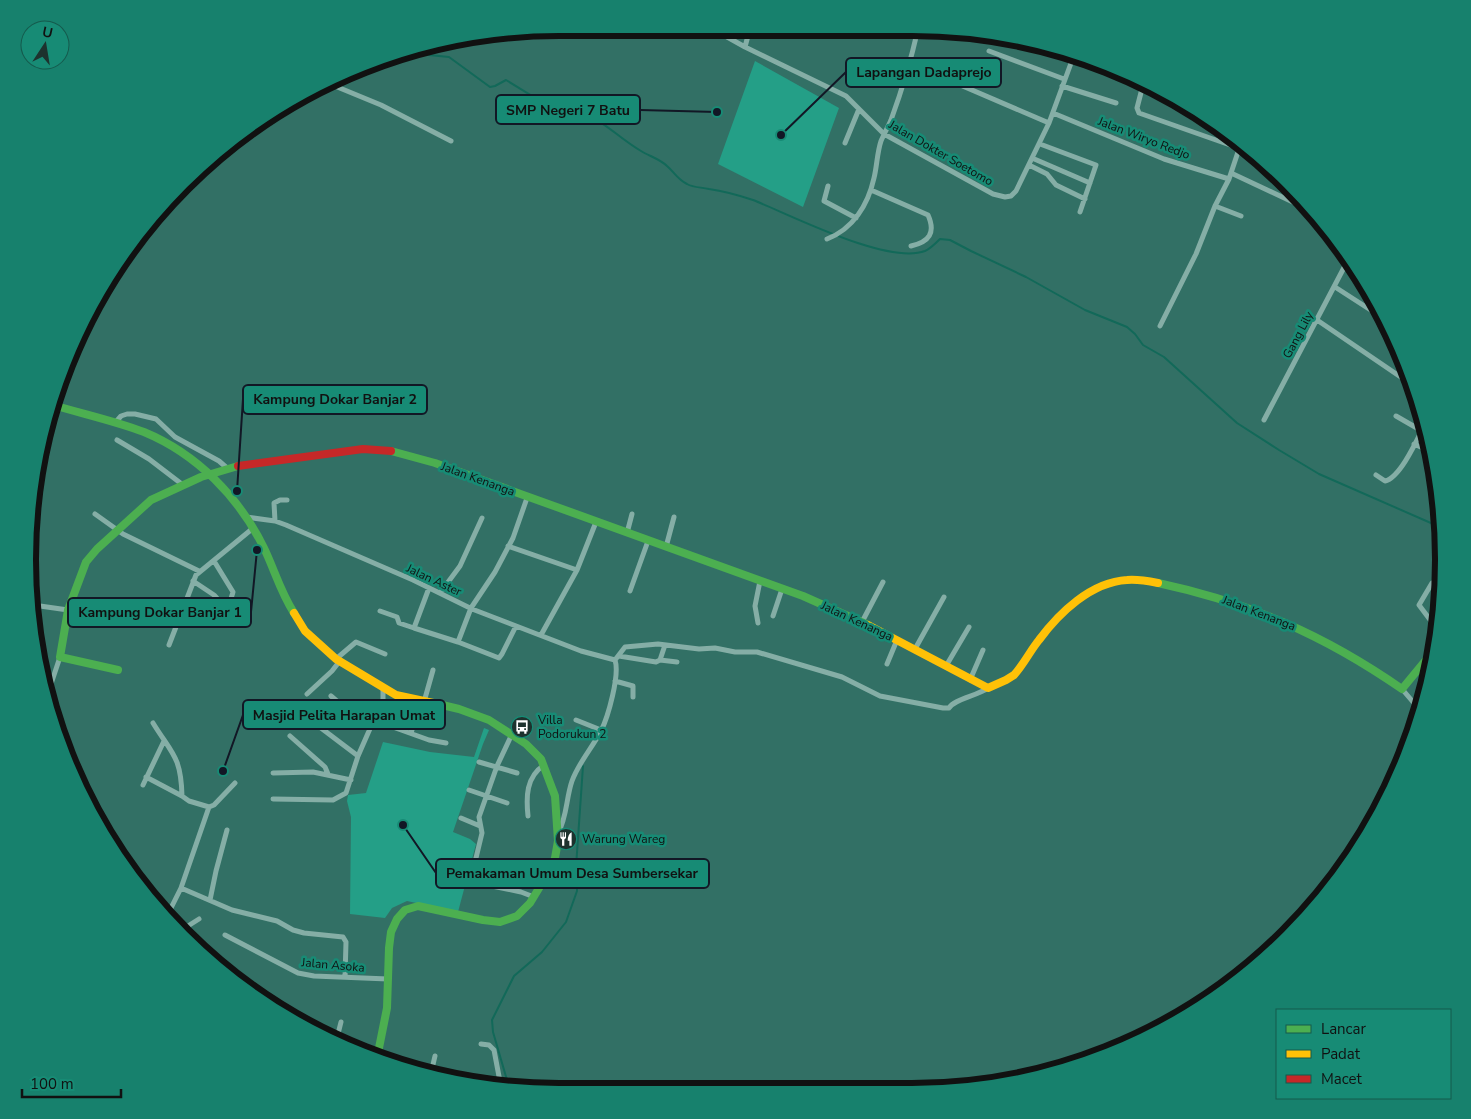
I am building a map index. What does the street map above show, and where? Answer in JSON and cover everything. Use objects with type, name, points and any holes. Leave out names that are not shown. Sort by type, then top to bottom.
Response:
[{"type":"street","name":"Jalan Dokter Soetomo","points":[[726,36],[846,96],[884,134],[993,194],[1005,197],[1010,196],[1016,191],[1030,165]]},
{"type":"street","points":[[746,47],[748,36]]},
{"type":"street","points":[[827,239],[841,232],[856,218],[864,207],[871,190],[884,134],[892,118],[909,66],[916,36]]},
{"type":"street","points":[[989,51],[1064,79]]},
{"type":"street","points":[[1071,61],[1053,113],[1030,165],[1047,174],[1056,185],[1085,199]]},
{"type":"street","points":[[909,66],[937,75],[1049,123]]},
{"type":"street","points":[[336,86],[380,105],[451,141]]},
{"type":"street","points":[[1062,86],[1116,102]]},
{"type":"street","points":[[1142,89],[1137,108],[1139,113],[1232,146]]},
{"type":"street","points":[[845,142],[859,109]]},
{"type":"street","name":"Jalan Wiryo Redjo","points":[[1053,113],[1164,158],[1230,176],[1295,204]]},
{"type":"street","points":[[1040,144],[1095,163],[1097,166],[1080,212]]},
{"type":"street","points":[[1160,326],[1196,254],[1215,206],[1230,176],[1238,151]]},
{"type":"street","points":[[1032,158],[1090,184]]},
{"type":"street","points":[[828,186],[824,201],[856,218]]},
{"type":"street","points":[[871,190],[928,215],[931,227],[928,238],[923,244],[911,246]]},
{"type":"street","points":[[1215,206],[1240,216]]},
{"type":"street","name":"Gang Lily","points":[[1264,420],[1345,267]]},
{"type":"street","points":[[1335,287],[1372,311]]},
{"type":"street","points":[[1317,320],[1402,378]]},
{"type":"street","points":[[59,407],[143,432],[171,445],[210,473],[246,517],[264,548],[284,596],[305,631],[338,660],[396,695],[480,716],[512,734],[536,753],[544,765],[555,796],[558,834]]},
{"type":"street","points":[[120,425],[121,416],[132,414],[156,419],[175,437],[229,467]]},
{"type":"street","points":[[1396,416],[1417,425]]},
{"type":"street","points":[[1376,475],[1385,481],[1389,480],[1400,469],[1419,434]]},
{"type":"street","points":[[117,440],[149,460],[183,485]]},
{"type":"street","points":[[1414,444],[1423,448]]},
{"type":"street","name":"Jalan Kenanga","points":[[60,657],[68,610],[86,562],[151,500],[210,473],[229,467],[363,449],[376,449],[435,463],[527,498],[803,596],[862,622],[988,688],[1004,681],[1016,672],[1040,637],[1074,604],[1110,584],[1130,580],[1209,594],[1249,606],[1311,633],[1346,652],[1402,689]]},
{"type":"street","points":[[458,642],[471,608],[495,572],[508,546],[527,498]]},
{"type":"street","points":[[275,521],[274,503],[280,500],[287,500]]},
{"type":"street","points":[[95,514],[118,530],[200,571]]},
{"type":"street","points":[[627,533],[632,514]]},
{"type":"street","name":"Jalan Aster","points":[[246,517],[275,521],[286,525],[471,608],[581,651],[617,658],[652,662],[660,660],[677,662]]},
{"type":"street","points":[[666,547],[674,517]]},
{"type":"street","points":[[440,594],[460,566],[482,518]]},
{"type":"street","points":[[541,635],[577,570],[596,522]]},
{"type":"street","points":[[168,645],[193,581],[200,571],[252,529]]},
{"type":"street","points":[[630,591],[648,541]]},
{"type":"street","points":[[508,546],[577,570]]},
{"type":"street","points":[[193,581],[214,595],[222,604],[230,602],[233,592],[214,561]]},
{"type":"street","points":[[758,622],[755,606],[760,581]]},
{"type":"street","points":[[862,622],[883,582]]},
{"type":"street","points":[[1431,620],[1419,605],[1432,583]]},
{"type":"street","points":[[414,628],[429,588]]},
{"type":"street","points":[[773,616],[782,588]]},
{"type":"street","points":[[915,649],[944,597]]},
{"type":"street","points":[[38,606],[68,610]]},
{"type":"street","points":[[380,611],[397,617],[399,623],[458,642],[498,658],[502,654],[516,626]]},
{"type":"street","points":[[946,666],[969,627]]},
{"type":"street","points":[[887,664],[897,640]]},
{"type":"street","points":[[307,694],[332,671],[338,660],[356,642],[385,654]]},
{"type":"street","points":[[379,1050],[387,1008],[388,956],[392,928],[401,912],[412,906],[425,907],[500,922],[512,919],[522,912],[534,897],[553,863],[558,834],[564,819],[568,796],[576,772],[601,730],[615,681],[617,658],[620,651],[628,646],[648,644],[699,649],[719,648],[735,652],[757,652],[842,677],[880,696],[943,708],[949,708],[954,702],[977,695],[988,688]]},
{"type":"street","points":[[660,660],[665,645]]},
{"type":"street","points":[[970,680],[983,650]]},
{"type":"street","points":[[51,683],[60,657],[118,670]]},
{"type":"street","points":[[1414,704],[1402,689],[1425,664]]},
{"type":"street","points":[[411,733],[433,670]]},
{"type":"street","points":[[615,681],[633,686],[632,697]]},
{"type":"street","points":[[273,799],[333,800],[346,793],[358,756],[383,699],[382,687]]},
{"type":"street","points":[[383,699],[396,695]]},
{"type":"street","points":[[331,696],[369,729]]},
{"type":"street","points":[[576,720],[601,730]]},
{"type":"street","points":[[153,723],[164,741],[171,747],[180,766],[182,796]]},
{"type":"street","points":[[317,724],[358,756]]},
{"type":"street","points":[[390,726],[446,743]]},
{"type":"street","points":[[476,858],[482,833],[479,817],[497,766],[512,734]]},
{"type":"street","points":[[290,736],[325,767],[328,774]]},
{"type":"street","points":[[142,785],[164,741]]},
{"type":"street","points":[[479,762],[517,772]]},
{"type":"street","points":[[528,816],[526,801],[529,786],[535,772],[544,765]]},
{"type":"street","points":[[273,773],[302,771],[328,774],[351,780]]},
{"type":"street","points":[[146,777],[189,801],[209,807],[214,805],[235,783]]},
{"type":"street","points":[[470,790],[507,804]]},
{"type":"street","points":[[170,909],[181,888],[209,807]]},
{"type":"street","points":[[461,818],[480,826]]},
{"type":"street","points":[[210,900],[227,830]]},
{"type":"street","points":[[492,886],[521,892],[534,897]]},
{"type":"street","points":[[181,888],[232,910],[277,921],[293,930],[343,937],[346,942],[345,977]]},
{"type":"street","points":[[187,926],[199,919]]},
{"type":"street","name":"Jalan Asoka","points":[[225,935],[298,973],[314,976],[388,979]]},
{"type":"street","points":[[338,1034],[341,1022]]},
{"type":"street","points":[[481,1044],[489,1045],[494,1050],[499,1079]]},
{"type":"street","points":[[433,1067],[435,1056]]},
{"type":"green space","points":[[755,61],[839,108],[803,207],[718,164]]},
{"type":"green space","points":[[484,728],[489,730],[453,832],[470,839],[476,844],[458,912],[407,901],[392,908],[385,918],[350,914],[351,817],[347,801],[348,795],[366,793],[383,742],[430,752],[474,757]]},
{"type":"waterway","points":[[424,54],[449,57],[490,87],[506,80],[555,110],[581,111],[644,153],[661,161],[681,180],[695,187],[725,192],[753,200],[839,236],[887,251],[908,253],[925,251],[940,239],[950,240],[1026,277],[1085,310],[1127,327],[1143,345],[1164,357],[1237,423],[1319,474],[1434,524]]},
{"type":"waterway","points":[[507,1080],[493,1032],[492,1020],[514,976],[542,952],[566,922],[577,891],[576,867],[583,766]]},
{"type":"traffic: fast","points":[[59,407],[144,432],[182,452],[199,465],[229,495],[254,529],[294,613]]},
{"type":"traffic: fast","points":[[391,451],[435,463],[803,596],[868,625]]},
{"type":"traffic: fast","points":[[118,670],[60,657],[68,610],[86,562],[97,549],[151,500],[201,477],[238,466]]},
{"type":"traffic: fast","points":[[1158,583],[1224,600],[1286,623],[1344,652],[1402,689],[1425,661]]},
{"type":"traffic: fast","points":[[379,1050],[387,1008],[391,932],[397,919],[405,910],[418,906],[500,922],[517,916],[530,903],[550,870],[555,858],[558,841],[555,796],[541,759],[526,744],[489,720],[459,709],[438,704]]},
{"type":"traffic: slow","points":[[868,625],[988,688],[1014,675],[1056,620],[1089,593],[1101,586],[1127,580],[1158,583]]},
{"type":"traffic: slow","points":[[294,613],[305,631],[336,659],[396,695],[438,704]]},
{"type":"traffic: jam","points":[[238,466],[363,449],[391,451]]},
{"type":"place","name":"SMP Negeri 7 Batu","points":[[717,112]]},
{"type":"place","name":"Lapangan Dadaprejo","points":[[781,135]]},
{"type":"place","name":"Kampung Dokar Banjar 2","points":[[237,491]]},
{"type":"place","name":"Kampung Dokar Banjar 1","points":[[257,550]]},
{"type":"place","name":"Villa Podorukun 2","points":[[522,727]]},
{"type":"place","name":"Masjid Pelita Harapan Umat","points":[[223,771]]},
{"type":"place","name":"Pemakaman Umum Desa Sumbersekar","points":[[403,825]]},
{"type":"place","name":"Warung Wareg","points":[[566,839]]}]
